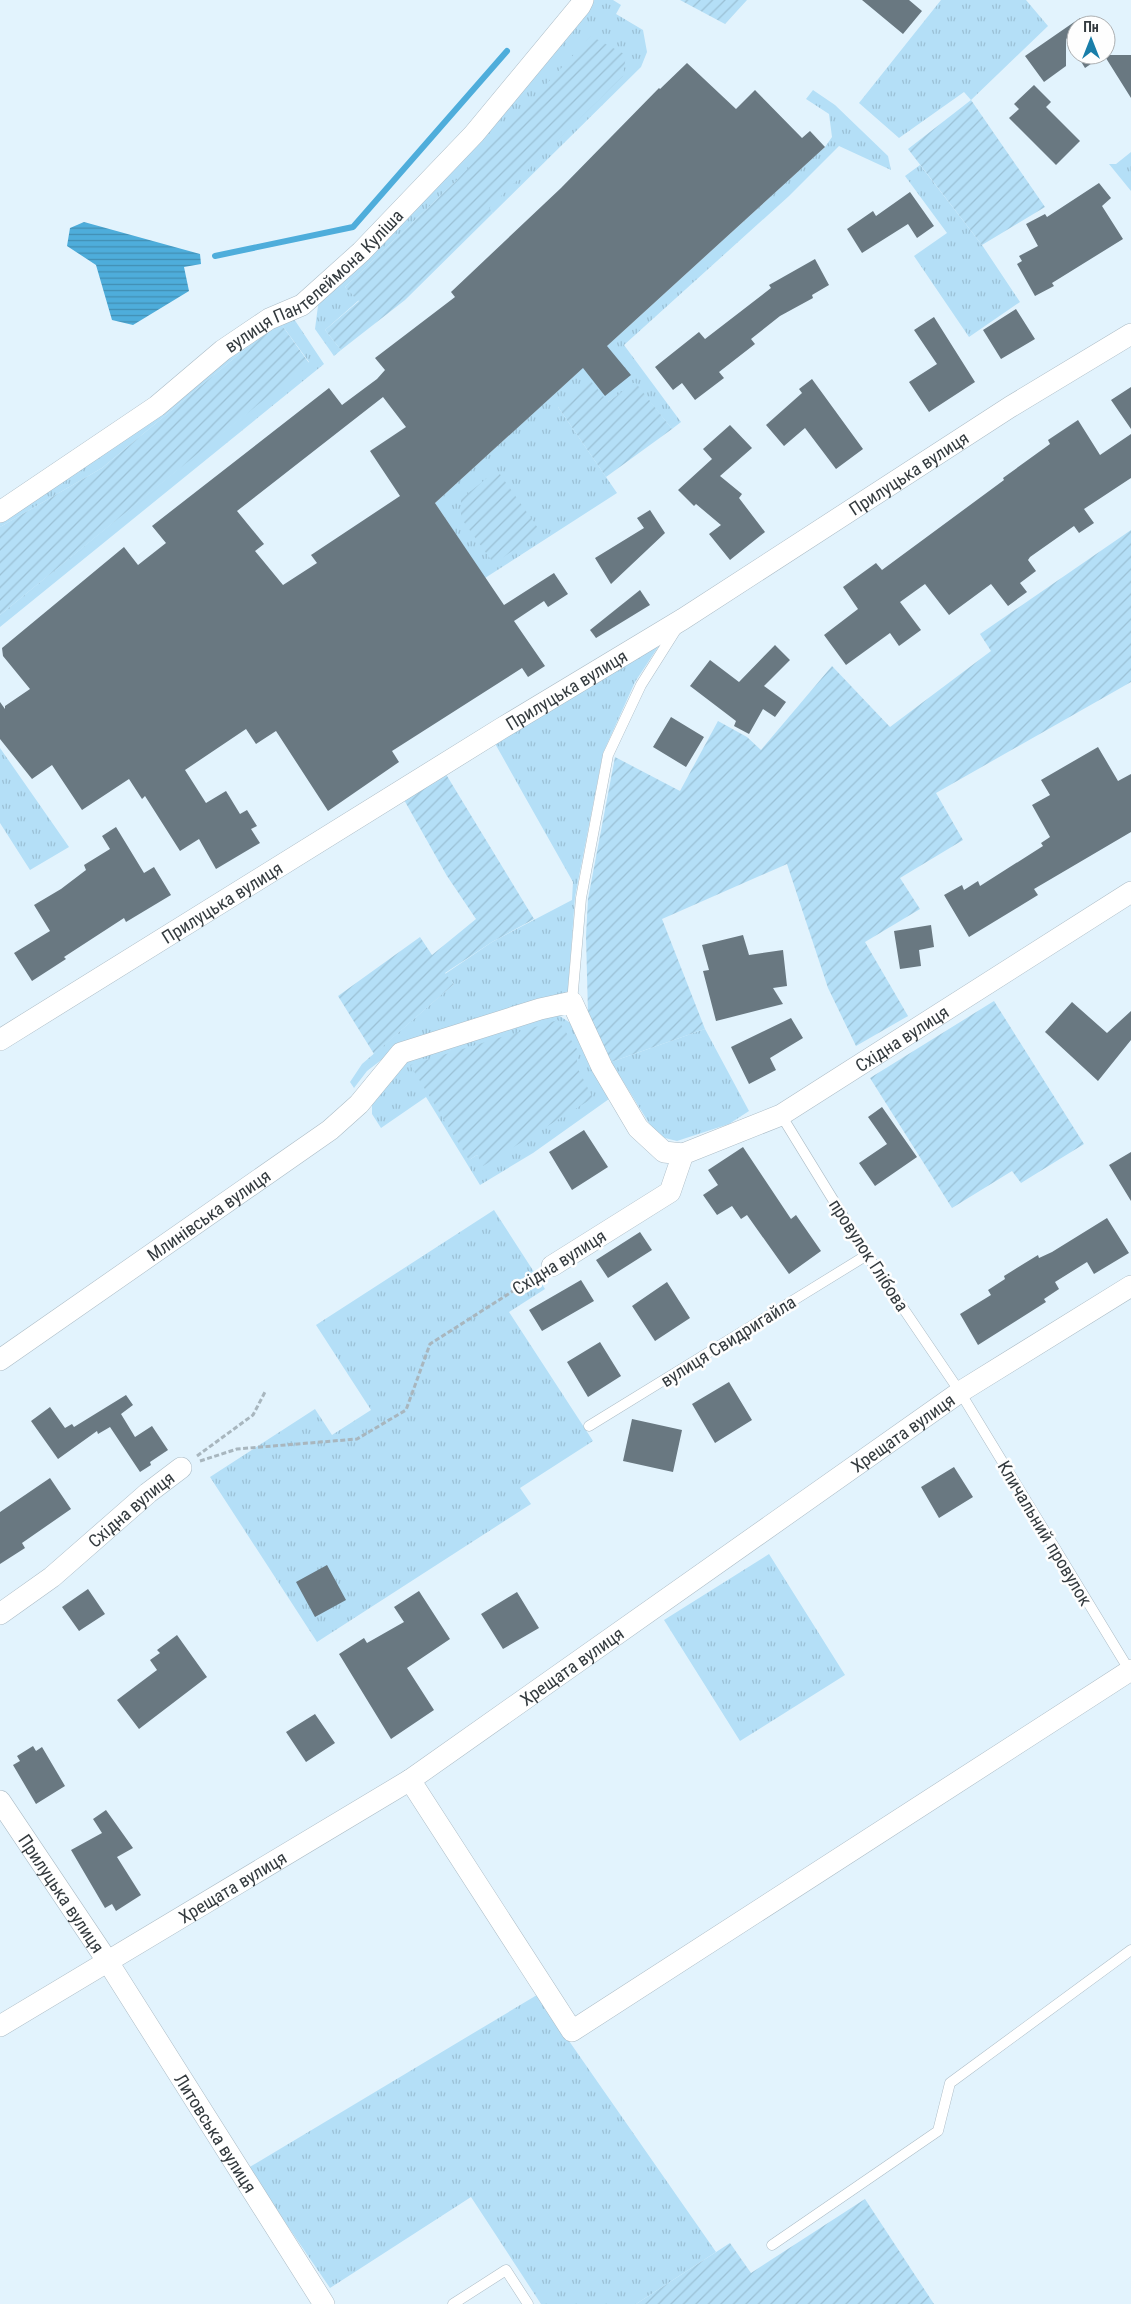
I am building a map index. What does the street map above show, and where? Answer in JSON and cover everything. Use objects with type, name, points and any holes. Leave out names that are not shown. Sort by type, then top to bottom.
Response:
[{"type":"street","name":"вулиця Пантелеймона Куліша","points":[[0,512],[158,406],[222,350],[269,318],[302,304],[361,252],[474,134],[583,0]]},
{"type":"street","name":"Прилуцька вулиця","points":[[0,1040],[502,728],[683,619],[1010,407],[1131,334]]},
{"type":"street","name":"Східна вулиця","points":[[552,1266],[670,1192],[684,1154],[781,1115],[1131,892]]},
{"type":"street","name":"Млинівська вулиця","points":[[0,1360],[330,1130],[359,1104],[401,1053],[540,1009],[572,1002]]},
{"type":"street","points":[[572,1002],[602,1067],[638,1128],[664,1152],[684,1154]]},
{"type":"street","name":"Хрещата вулиця","points":[[0,2026],[410,1780],[960,1392],[1131,1286]]},
{"type":"street","name":"Східна вулиця","points":[[0,1614],[52,1577],[148,1493],[181,1468]]},
{"type":"street","points":[[410,1780],[572,2031],[1131,1672]]},
{"type":"street","name":"Прилуцька вулиця","points":[[0,1801],[108,1962]]},
{"type":"street","name":"Литовська вулиця","points":[[108,1962],[324,2304]]},
{"type":"lane","points":[[572,1002],[581,898],[608,754],[640,685],[683,619]]},
{"type":"lane","name":"провулок Глібова","points":[[781,1115],[867,1255],[960,1392]]},
{"type":"lane","name":"вулиця Свидригайла","points":[[589,1426],[867,1255]]},
{"type":"lane","name":"Кличальний провулок","points":[[960,1392],[1131,1672]]},
{"type":"lane","points":[[772,2245],[938,2131],[950,2083],[1131,1950]]},
{"type":"lane","points":[[453,2304],[506,2270],[528,2304]]},
{"type":"path","name":"Східна вулиця","points":[[181,1468],[237,1448],[358,1439],[406,1410],[430,1344],[552,1266]]},
{"type":"path","points":[[181,1468],[253,1415],[265,1392]]},
{"type":"green space","points":[[594,0],[613,0],[621,5],[616,14],[643,30],[647,52],[641,67],[493,213],[457,180],[345,287],[359,300],[325,330],[341,350],[334,356],[315,329],[319,298]]},
{"type":"green space","points":[[680,0],[747,0],[725,24]]},
{"type":"green space","points":[[941,0],[1026,0],[1048,26],[971,100],[964,92],[899,138],[859,103]]},
{"type":"green space","points":[[591,36],[626,55],[623,76],[489,208],[493,213],[405,300],[341,350],[325,330],[359,301],[345,287],[457,180]]},
{"type":"green space","points":[[813,90],[835,105],[888,156],[891,170],[839,146],[789,196],[624,345],[681,422],[672,429],[635,383],[608,402],[558,407],[617,493],[485,578],[435,503],[825,147],[832,137],[829,114],[806,99]]},
{"type":"green space","points":[[971,100],[1045,207],[982,245],[908,149]]},
{"type":"green space","points":[[1131,152],[1131,191],[1109,164],[1116,164]]},
{"type":"green space","points":[[920,165],[982,245],[1020,302],[969,337],[914,256],[947,233],[905,176]]},
{"type":"green space","points":[[292,316],[324,364],[0,627],[0,615],[309,362],[279,321],[102,468],[0,527],[0,518],[14,511],[161,410],[226,353],[271,323]]},
{"type":"green space","points":[[279,321],[309,363],[0,615],[0,527],[102,468]]},
{"type":"green space","points":[[591,381],[608,402],[635,382],[672,429],[606,477],[558,407]]},
{"type":"green space","points":[[497,470],[540,531],[494,564],[461,518],[461,499]]},
{"type":"green space","points":[[1131,530],[1131,682],[936,793],[963,840],[900,878],[920,909],[865,942],[908,1016],[856,1046],[828,988],[787,864],[662,919],[705,1029],[611,1062],[588,1014],[586,936],[588,899],[615,757],[680,791],[718,721],[747,737],[761,750],[832,666],[890,727],[991,651],[980,634]]},
{"type":"green space","points":[[662,641],[635,682],[603,753],[575,897],[568,991],[556,998],[398,1047],[367,1071],[354,1088],[350,1082],[362,1064],[454,984],[445,974],[492,942],[572,900],[573,882],[493,740]]},
{"type":"green space","points":[[0,748],[69,847],[30,870],[0,823]]},
{"type":"green space","points":[[444,771],[534,919],[492,942],[445,973],[454,984],[374,1054],[338,996],[420,937],[432,955],[476,919],[447,876],[403,798]]},
{"type":"green space","points":[[994,1001],[1084,1144],[1021,1183],[1012,1171],[952,1208],[870,1078]]},
{"type":"green space","points":[[544,1015],[558,1015],[572,1024],[609,1099],[533,1153],[480,1185],[426,1097],[381,1128],[372,1114],[372,1099],[404,1059]],"holes":[[[577,1049],[577,1067],[484,1165],[477,1155],[469,1160]]]},
{"type":"green space","points":[[558,1020],[577,1049],[577,1067],[593,1098],[483,1166],[477,1155],[469,1160],[410,1065]]},
{"type":"green space","points":[[705,1029],[749,1111],[729,1124],[677,1141],[657,1136],[611,1062]]},
{"type":"green space","points":[[494,1210],[545,1289],[509,1312],[593,1441],[520,1488],[531,1504],[317,1642],[210,1477],[315,1409],[332,1435],[371,1410],[316,1325]]},
{"type":"green space","points":[[769,1554],[845,1675],[740,1741],[664,1620]]},
{"type":"green space","points":[[537,1995],[716,2252],[636,2304],[541,2304],[471,2197],[330,2288],[248,2168]]},
{"type":"green space","points":[[865,2199],[934,2304],[636,2304],[730,2243],[751,2273]]},
{"type":"water","points":[[84,222],[200,254],[201,264],[184,267],[189,291],[133,325],[112,320],[96,265],[67,246],[70,228]]},
{"type":"building","points":[[862,0],[909,0],[922,11],[903,34]]},
{"type":"building","points":[[1066,28],[1066,66],[1044,82],[1025,56]]},
{"type":"building","points":[[1116,55],[1131,55],[1131,98],[1110,65],[1116,65]]},
{"type":"building","points":[[687,63],[736,109],[755,90],[802,138],[810,131],[825,147],[607,346],[631,375],[605,396],[583,368],[435,503],[504,605],[554,573],[568,594],[548,607],[544,601],[514,621],[545,666],[528,677],[522,668],[392,751],[399,762],[328,811],[276,731],[256,744],[246,729],[185,770],[206,803],[226,791],[240,814],[247,810],[257,826],[251,829],[260,843],[216,869],[199,839],[180,851],[145,796],[142,799],[129,779],[82,810],[52,765],[32,779],[0,739],[0,702],[5,709],[5,706],[30,689],[3,656],[2,648],[124,547],[138,565],[166,543],[152,526],[329,388],[342,405],[377,379],[385,370],[375,358],[455,297],[451,292],[561,188]],"holes":[[[383,397],[406,427],[370,451],[400,496],[311,555],[317,563],[283,585],[255,551],[264,544],[237,511]]]},
{"type":"building","points":[[1034,85],[1051,102],[1046,107],[1080,141],[1056,165],[1009,118],[1019,109],[1014,104]]},
{"type":"building","points":[[1099,183],[1111,198],[1102,206],[1123,239],[1052,283],[1054,286],[1035,296],[1017,264],[1022,261],[1019,256],[1038,246],[1026,224],[1045,214],[1047,217]]},
{"type":"building","points":[[910,192],[934,226],[917,238],[908,224],[862,253],[847,229],[873,211],[876,216]]},
{"type":"building","points":[[815,259],[829,285],[812,295],[813,298],[780,316],[751,339],[755,344],[719,372],[724,378],[695,400],[682,383],[673,390],[655,367],[699,332],[705,339],[771,288],[769,285]]},
{"type":"building","points":[[1016,309],[1035,339],[1001,359],[983,330]]},
{"type":"building","points":[[934,317],[975,382],[929,412],[909,382],[937,364],[914,330]]},
{"type":"building","points":[[812,379],[863,449],[836,469],[805,428],[784,446],[766,425],[802,393],[799,389]]},
{"type":"building","points":[[1131,387],[1131,429],[1111,400]]},
{"type":"building","points":[[1078,420],[1100,455],[1131,434],[1131,478],[1084,509],[1094,523],[1079,533],[1074,526],[1030,557],[1028,560],[1036,571],[1020,583],[1027,592],[1008,606],[991,584],[949,615],[925,584],[900,602],[921,630],[899,646],[890,633],[846,665],[824,635],[858,609],[843,587],[876,563],[882,570],[1004,480],[1003,478],[1050,444],[1048,440]]},
{"type":"building","points":[[730,425],[752,448],[720,476],[742,494],[739,498],[765,532],[730,560],[709,534],[721,525],[696,504],[694,506],[678,490],[712,459],[703,449]]},
{"type":"building","points":[[650,510],[665,533],[611,584],[595,558],[644,528],[637,518]]},
{"type":"building","points":[[640,590],[650,605],[596,638],[590,630]]},
{"type":"building","points":[[775,645],[790,660],[764,686],[786,702],[775,717],[763,709],[749,734],[734,726],[736,721],[690,686],[710,660],[739,682]]},
{"type":"building","points":[[671,717],[704,737],[686,767],[653,747]]},
{"type":"building","points":[[1098,747],[1118,781],[1131,774],[1131,832],[1034,889],[1038,895],[969,937],[944,895],[962,885],[964,890],[978,881],[980,886],[1043,846],[1041,843],[1050,837],[1032,805],[1050,795],[1041,780]]},
{"type":"building","points":[[116,827],[144,873],[154,867],[171,895],[126,922],[124,918],[64,957],[66,959],[32,981],[14,953],[50,931],[34,905],[61,889],[86,870],[84,865],[110,849],[102,836]]},
{"type":"building","points":[[931,925],[934,947],[919,950],[921,966],[900,969],[894,931]]},
{"type":"building","points":[[743,935],[749,955],[783,950],[787,986],[773,988],[783,1004],[716,1021],[703,971],[709,970],[702,945]]},
{"type":"building","points":[[1072,1002],[1107,1033],[1131,1011],[1131,1040],[1098,1081],[1045,1032]]},
{"type":"building","points":[[791,1018],[803,1038],[770,1058],[776,1070],[749,1084],[731,1047]]},
{"type":"building","points":[[882,1107],[917,1157],[875,1186],[859,1163],[887,1144],[868,1117]]},
{"type":"building","points":[[584,1130],[608,1167],[572,1190],[549,1152]]},
{"type":"building","points":[[743,1147],[791,1219],[796,1215],[821,1251],[789,1274],[747,1215],[741,1219],[732,1206],[717,1215],[703,1195],[718,1185],[708,1170]]},
{"type":"building","points":[[1131,1152],[1131,1201],[1109,1165]]},
{"type":"building","points":[[1107,1218],[1129,1253],[1094,1274],[1087,1262],[1055,1282],[1059,1289],[1044,1299],[1046,1302],[978,1345],[960,1314],[991,1295],[988,1290],[1005,1279],[1004,1276],[1038,1255],[1039,1258],[1052,1252]]},
{"type":"building","points":[[640,1232],[652,1250],[608,1278],[596,1260]]},
{"type":"building","points":[[581,1280],[594,1301],[542,1331],[529,1310]]},
{"type":"building","points":[[667,1282],[690,1318],[655,1341],[632,1306]]},
{"type":"building","points":[[600,1342],[621,1376],[588,1397],[567,1362]]},
{"type":"building","points":[[729,1382],[752,1420],[715,1443],[692,1404]]},
{"type":"building","points":[[126,1395],[133,1405],[121,1414],[135,1437],[152,1426],[168,1450],[150,1462],[151,1465],[140,1472],[110,1427],[98,1434],[97,1431],[58,1459],[31,1421],[50,1407],[65,1428],[72,1424],[74,1427]]},
{"type":"building","points":[[632,1419],[682,1430],[673,1472],[623,1461]]},
{"type":"building","points":[[954,1467],[973,1497],[939,1518],[921,1487]]},
{"type":"building","points":[[50,1478],[71,1509],[22,1543],[25,1548],[0,1564],[0,1512]]},
{"type":"building","points":[[327,1565],[346,1600],[315,1617],[296,1582]]},
{"type":"building","points":[[88,1589],[105,1614],[79,1631],[62,1607]]},
{"type":"building","points":[[419,1591],[450,1639],[407,1668],[434,1710],[391,1739],[339,1654],[364,1638],[367,1643],[404,1622],[394,1607]]},
{"type":"building","points":[[517,1592],[539,1628],[503,1649],[481,1614]]},
{"type":"building","points":[[177,1635],[207,1677],[139,1729],[117,1700],[157,1670],[150,1660],[160,1653],[157,1650]]},
{"type":"building","points":[[315,1714],[335,1743],[306,1762],[286,1732]]},
{"type":"building","points":[[33,1746],[36,1751],[42,1747],[65,1786],[36,1804],[13,1765],[20,1761],[17,1756]]},
{"type":"building","points":[[106,1810],[133,1848],[117,1857],[141,1895],[116,1911],[112,1904],[105,1908],[71,1850],[102,1833],[93,1819]]},
{"type":"waterway","points":[[215,256],[353,227],[507,51]]}]
